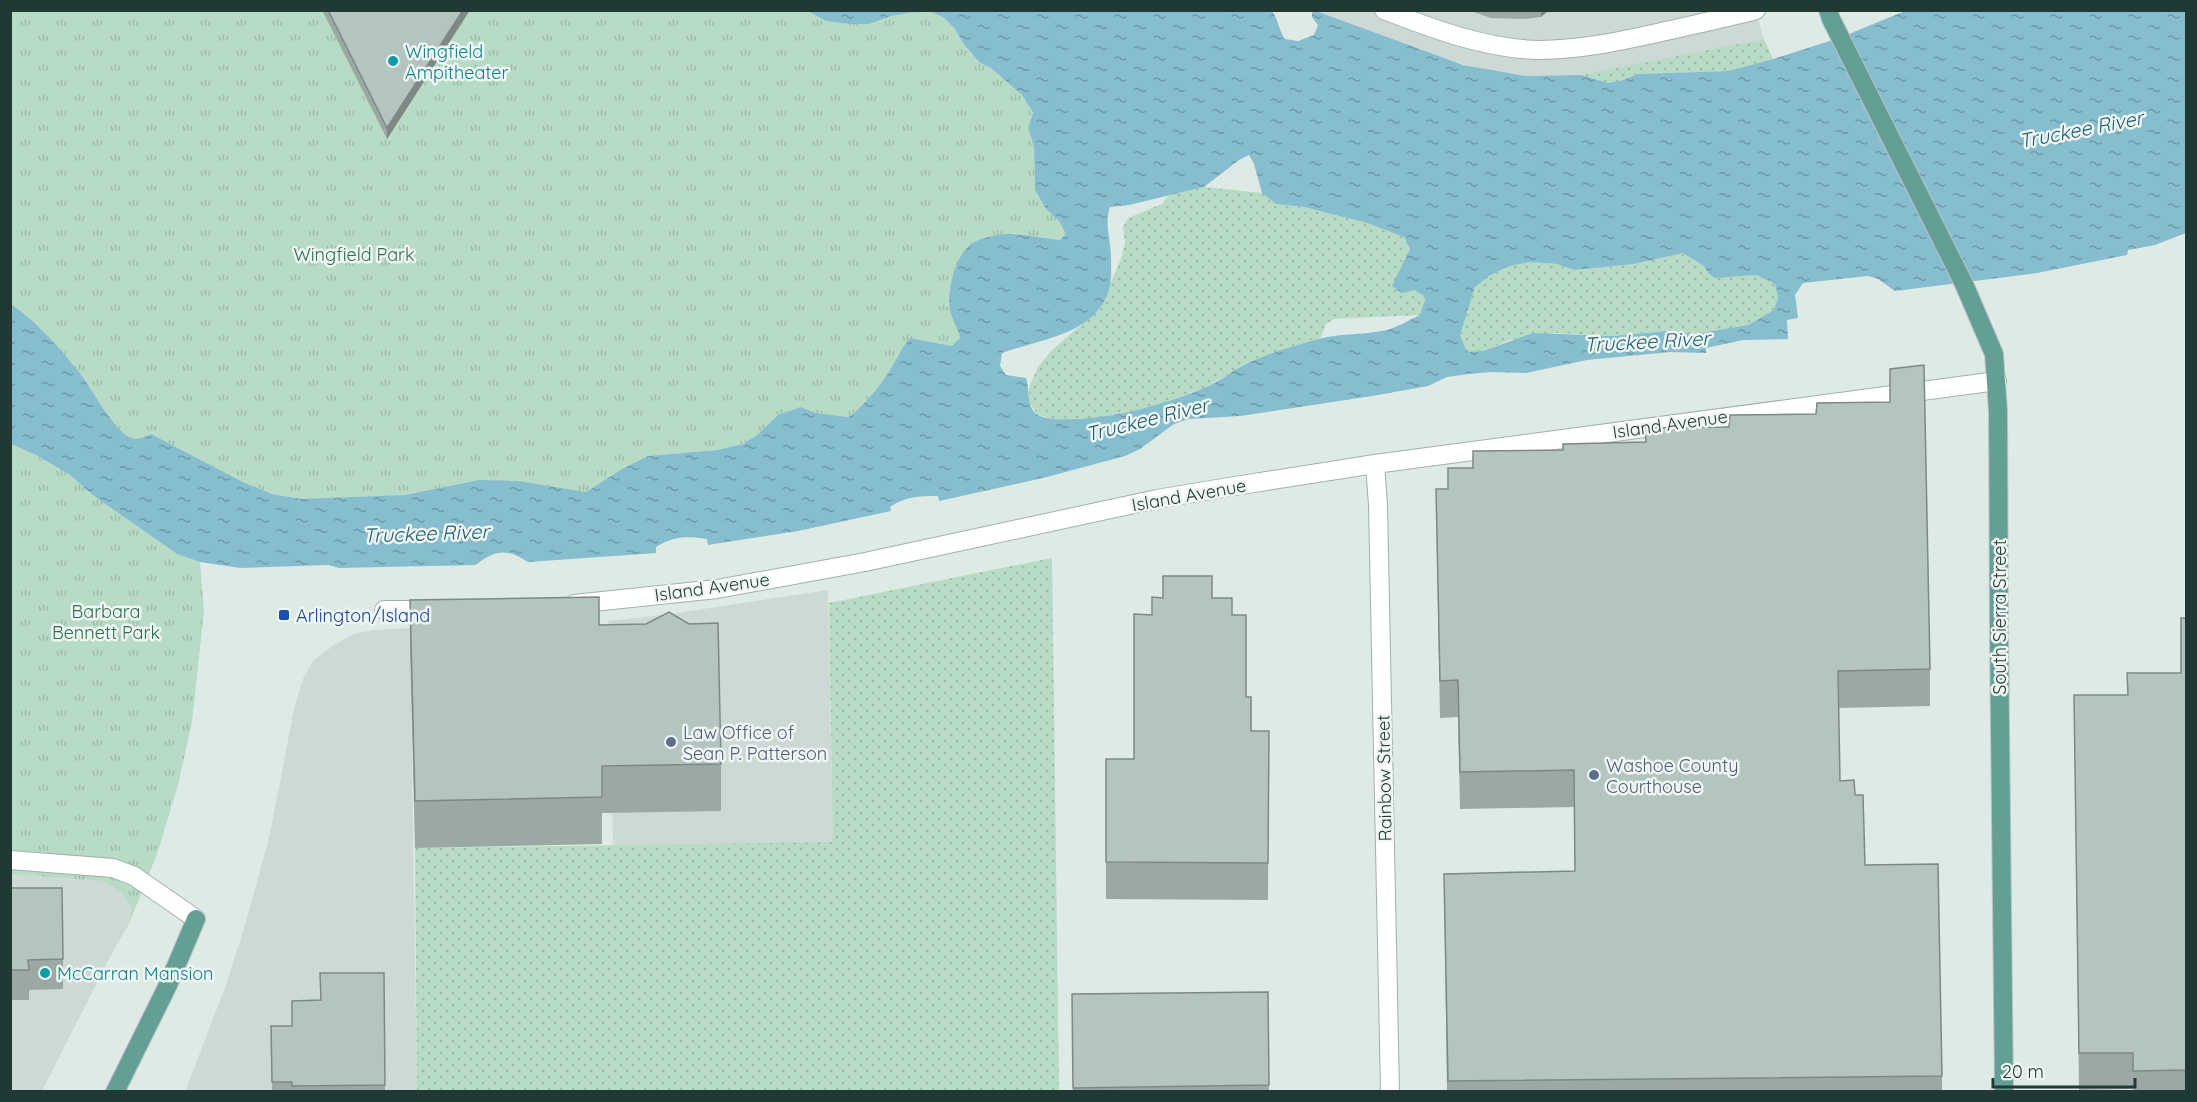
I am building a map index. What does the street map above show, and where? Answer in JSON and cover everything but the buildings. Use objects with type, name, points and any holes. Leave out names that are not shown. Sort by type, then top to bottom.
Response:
[{"type":"main road","name":"South Sierra Street","points":[[1830,15],[1964,284],[1994,354],[1997,381],[2004,1092]]},
{"type":"main road","points":[[115,1092],[168,986],[196,919]]},
{"type":"street","points":[[1384,10],[1452,34],[1499,46],[1538,50],[1578,48],[1623,41],[1756,10]]},
{"type":"street","name":"Island Avenue","points":[[553,606],[717,589],[865,562],[1156,499],[1375,464],[1997,381]]},
{"type":"street","name":"Rainbow Street","points":[[1375,464],[1379,517],[1390,1092]]},
{"type":"street","points":[[384,610],[454,609]]},
{"type":"street","points":[[10,860],[113,868],[134,876],[196,919]]},
{"type":"shaded area","points":[[1316,11],[1755,11],[1764,39],[1581,75],[1525,76],[1497,73],[1440,58]]},
{"type":"shaded area","points":[[828,590],[833,842],[613,846],[608,621]]},
{"type":"shaded area","points":[[410,628],[417,1091],[185,1092],[226,985],[246,922],[270,834],[294,709],[303,679],[313,661],[353,634]]},
{"type":"shaded area","points":[[10,874],[102,881],[121,892],[133,907],[129,924],[42,1091],[11,1091]]},
{"type":"green space","name":"Wingfield Park","points":[[808,10],[826,21],[869,24],[893,16],[929,11],[943,17],[955,29],[979,62],[992,69],[1022,95],[1033,114],[1028,128],[1034,146],[1035,190],[1046,209],[1059,221],[1066,234],[1060,240],[1013,233],[956,265],[948,306],[960,338],[952,346],[910,338],[881,384],[849,417],[815,413],[801,407],[778,415],[757,435],[743,444],[717,450],[648,456],[622,469],[586,492],[479,480],[405,495],[351,499],[302,499],[272,494],[243,482],[151,434],[138,439],[123,433],[56,344],[11,304],[11,11]]},
{"type":"green space","points":[[1764,39],[1773,59],[1728,71],[1638,74],[1608,83],[1581,75]]},
{"type":"green space","points":[[1204,187],[1262,193],[1276,204],[1304,207],[1367,223],[1404,237],[1410,249],[1393,286],[1414,290],[1427,297],[1420,315],[1334,319],[1326,324],[1320,339],[1243,365],[1208,386],[1137,410],[1102,417],[1075,419],[1051,419],[1037,414],[1029,402],[1029,387],[1038,367],[1052,350],[1099,310],[1121,259],[1125,243],[1123,227],[1128,218],[1162,204],[1168,196]]},
{"type":"green space","points":[[1683,253],[1704,266],[1715,278],[1757,275],[1775,284],[1778,298],[1775,310],[1748,325],[1695,334],[1667,331],[1613,336],[1556,333],[1510,340],[1483,351],[1467,353],[1460,335],[1475,287],[1489,276],[1509,266],[1531,262],[1557,264],[1574,270],[1634,264]]},
{"type":"green space","name":"Barbara Bennett Park","points":[[10,444],[38,456],[70,475],[94,496],[177,554],[200,562],[204,611],[192,722],[178,785],[157,854],[129,924],[132,907],[121,892],[102,881],[11,874]]},
{"type":"green space","points":[[1052,558],[1059,1091],[417,1091],[415,848],[833,842],[829,603]]},
{"type":"water","points":[[808,11],[929,11],[892,16],[869,24],[826,21]]},
{"type":"water","name":"Truckee River","points":[[929,11],[1272,11],[1285,39],[1298,41],[1314,35],[1318,25],[1312,17],[1312,11],[1316,11],[1463,65],[1525,76],[1581,75],[1608,83],[1638,74],[1728,71],[1839,38],[1905,11],[2186,11],[2186,233],[2155,245],[2128,250],[2127,255],[2037,273],[1895,291],[1878,279],[1868,276],[1803,283],[1795,295],[1798,318],[1787,320],[1788,339],[1743,340],[1706,348],[1706,353],[1670,352],[1587,360],[1526,373],[1468,374],[1447,377],[1428,386],[1372,396],[1240,416],[1189,419],[1174,424],[1140,449],[1125,456],[1047,477],[939,501],[938,496],[913,497],[896,503],[890,507],[891,511],[798,531],[708,545],[707,539],[687,537],[675,539],[656,547],[656,553],[528,562],[514,554],[501,553],[489,556],[476,565],[339,568],[329,565],[240,568],[200,562],[177,554],[94,496],[70,475],[38,456],[11,444],[11,304],[56,344],[123,433],[138,439],[151,434],[243,482],[272,494],[302,499],[405,495],[479,480],[518,481],[586,492],[622,469],[648,456],[717,450],[743,444],[757,435],[778,415],[801,407],[815,413],[849,417],[886,377],[910,338],[952,346],[960,338],[950,313],[949,296],[957,264],[970,245],[985,238],[1004,234],[1060,240],[1066,234],[1059,221],[1046,209],[1035,190],[1034,146],[1028,128],[1033,113],[1022,95],[992,69],[979,62],[955,29],[943,17]],"holes":[[[1249,155],[1254,164],[1262,193],[1276,204],[1304,207],[1367,223],[1404,237],[1410,249],[1392,286],[1401,293],[1414,290],[1426,297],[1420,315],[1387,330],[1327,337],[1280,351],[1242,366],[1206,387],[1144,408],[1079,419],[1048,418],[1034,412],[1030,403],[1026,378],[1006,375],[1000,366],[1002,353],[1049,339],[1079,326],[1092,317],[1102,305],[1109,290],[1111,278],[1108,225],[1110,207],[1129,205],[1204,187]],[[1683,253],[1704,266],[1715,278],[1757,275],[1775,284],[1778,298],[1774,310],[1748,325],[1695,334],[1667,331],[1613,336],[1533,333],[1483,351],[1467,352],[1460,335],[1475,287],[1489,276],[1509,266],[1531,262],[1557,264],[1574,270],[1634,264]]]},
{"type":"place","name":"Wingfield Ampitheater","points":[[393,61]]},
{"type":"place","name":"Arlington/Island","points":[[284,615]]},
{"type":"place","name":"Law Office of Sean P. Patterson","points":[[671,742]]},
{"type":"place","name":"Washoe County Courthouse","points":[[1594,775]]},
{"type":"place","name":"McCarran Mansion","points":[[45,973]]}]
